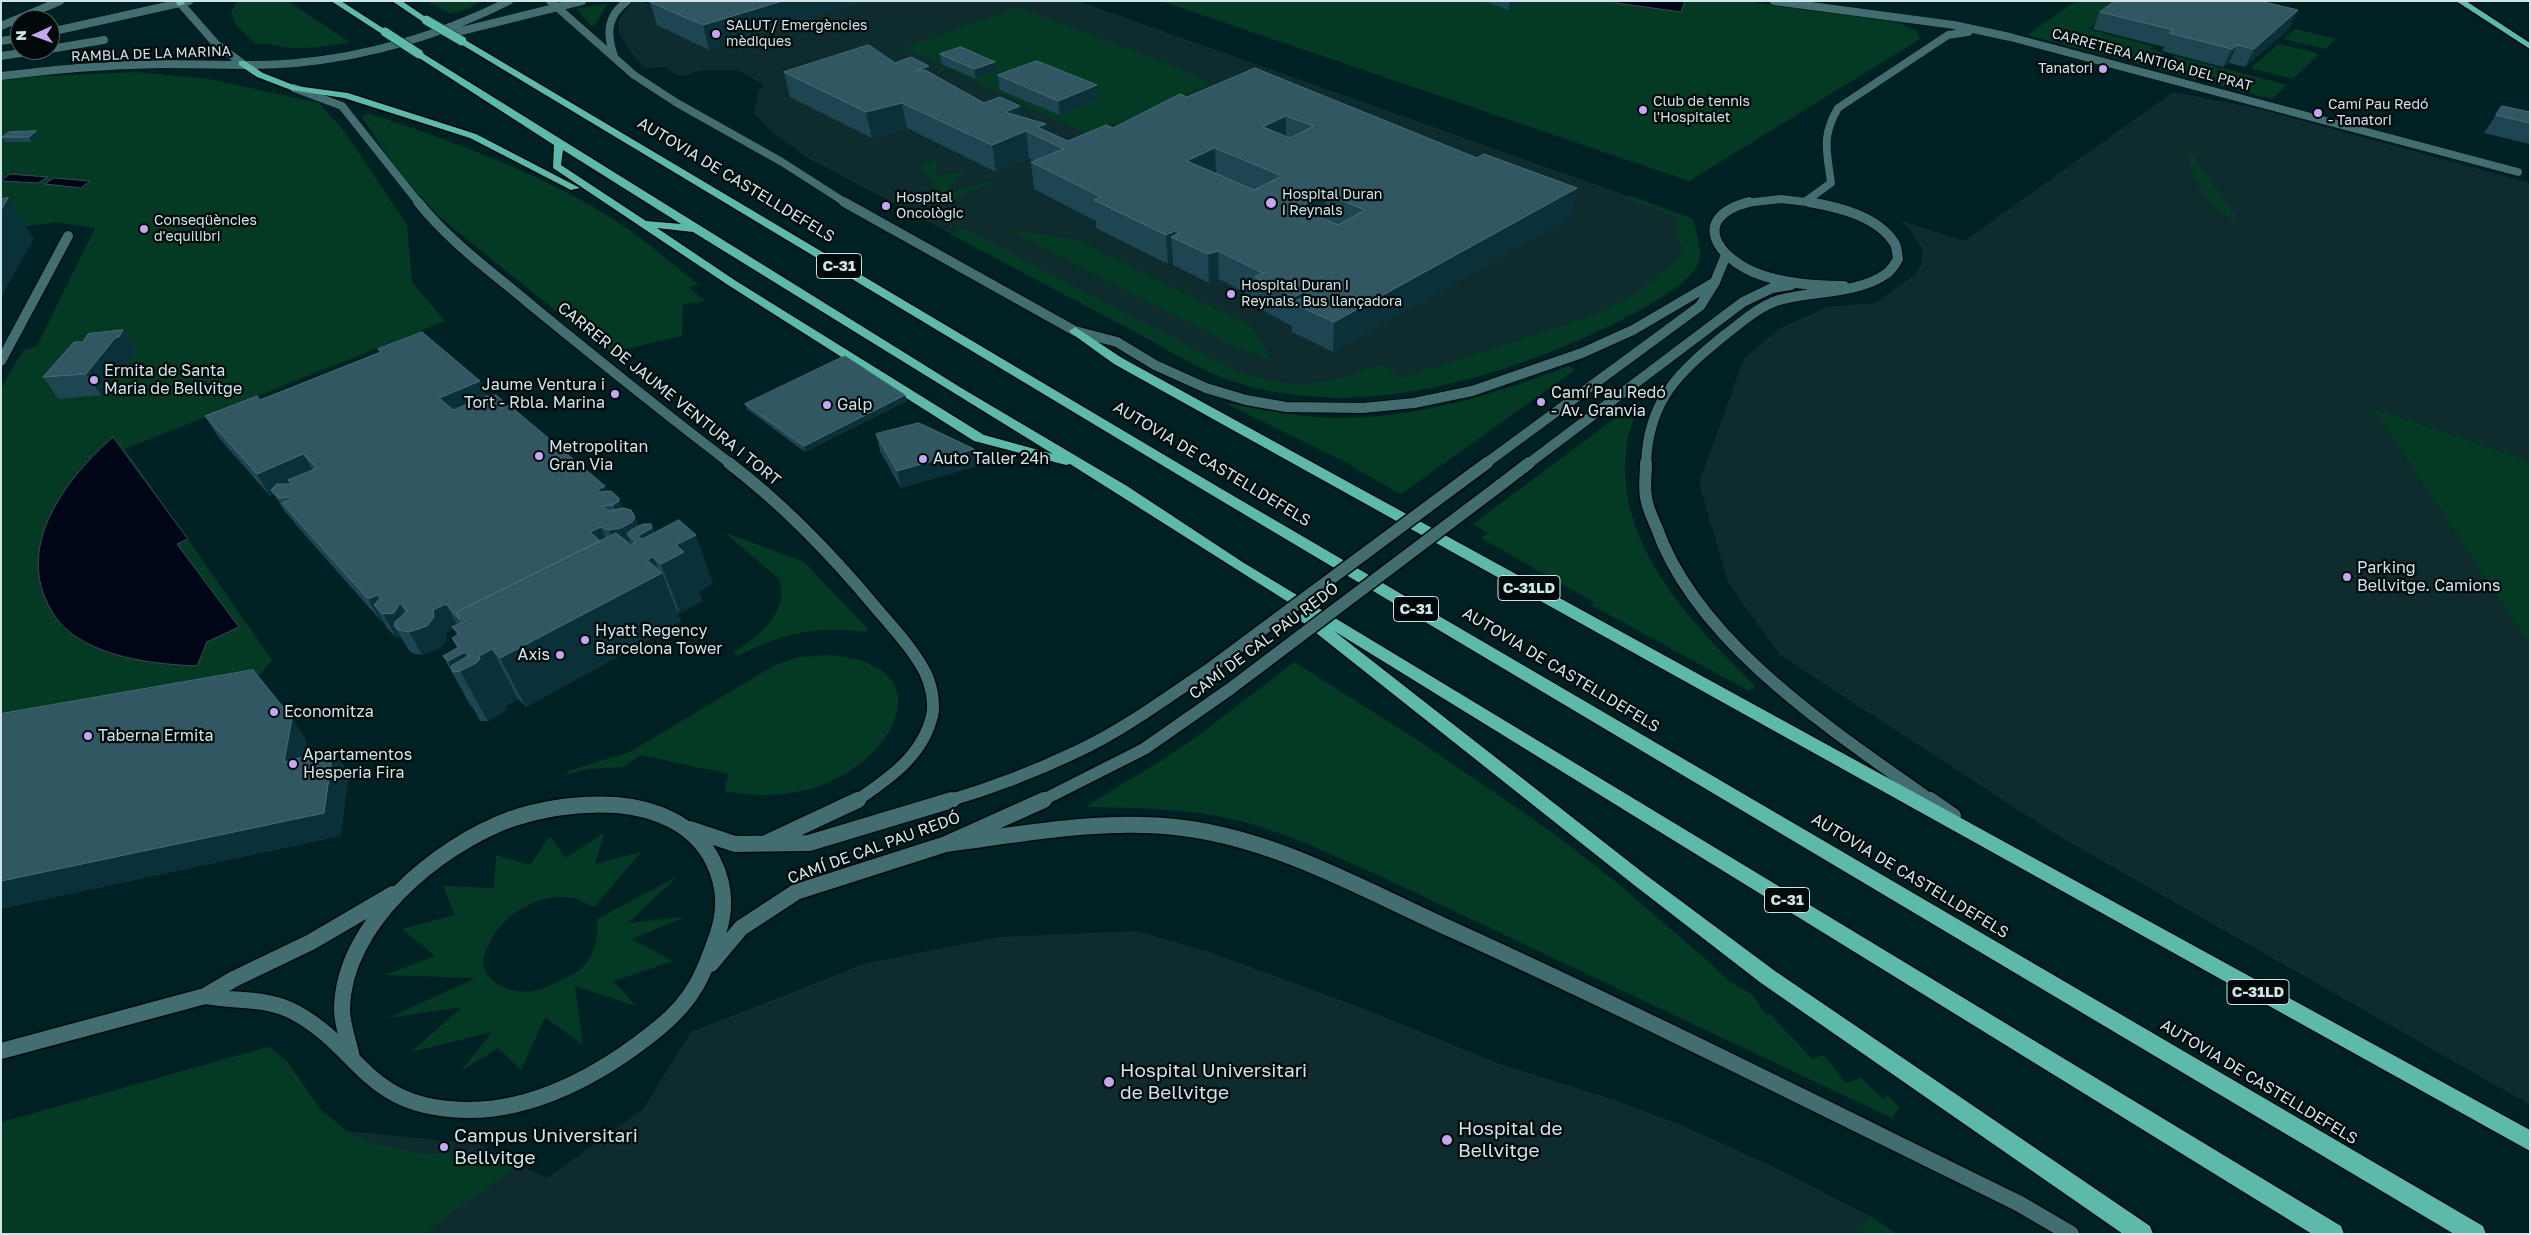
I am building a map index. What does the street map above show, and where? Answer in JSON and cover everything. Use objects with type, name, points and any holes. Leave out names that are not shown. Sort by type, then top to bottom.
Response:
[{"type":"highway","name":"C-31","points":[[335,1],[951,387],[1084,466],[1252,574],[2329,1232]]},
{"type":"highway","name":"AUTOVIA DE CASTELLDEFELS","points":[[396,1],[1232,501],[2475,1234]]},
{"type":"highway","points":[[2460,1],[2530,48]]},
{"type":"highway","points":[[242,64],[260,75],[294,88],[345,94],[473,136],[643,224],[700,230]]},
{"type":"highway","points":[[559,143],[556,166],[751,295],[979,438],[1084,466]]},
{"type":"highway","name":"C-31LD","points":[[1075,331],[1118,362],[2530,1141]]},
{"type":"highway","points":[[1252,574],[1640,880],[1768,977],[2142,1234]]},
{"type":"street","points":[[1,26],[60,1]]},
{"type":"street","points":[[115,18],[152,1]]},
{"type":"street","points":[[425,39],[509,1]]},
{"type":"street","name":"C-31LD","points":[[550,1],[614,59],[677,103],[782,162],[863,214],[1075,331]]},
{"type":"street","points":[[425,39],[478,28],[582,1]]},
{"type":"street","points":[[614,59],[606,37],[610,18],[627,1]]},
{"type":"street","name":"CARRETERA ANTIGA DEL PRAT","points":[[1774,1],[1903,18],[2010,36],[2518,172]]},
{"type":"street","points":[[183,2],[206,37],[223,52],[242,64]]},
{"type":"street","name":"RAMBLA DE LA MARINA","points":[[60,30],[183,2]]},
{"type":"street","points":[[1903,18],[1933,37]]},
{"type":"street","points":[[1806,201],[1831,183],[1826,144],[1828,125],[1838,108],[1933,37],[1978,31]]},
{"type":"street","name":"RAMBLA DE LA MARINA","points":[[1,76],[162,64],[295,63],[369,52],[425,39]]},
{"type":"street","name":"RAMBLA DE LA MARINA","points":[[60,47],[104,40]]},
{"type":"street","name":"CARRER DE JAUME VENTURA I TORT","points":[[294,88],[342,106],[432,218],[461,247],[621,378],[756,484],[844,569],[911,649],[926,674],[932,696],[932,715],[924,738],[911,759],[890,777],[856,801],[766,844]]},
{"type":"street","points":[[1844,286],[1811,286],[1762,275],[1726,255],[1714,240],[1712,231],[1718,217],[1733,207],[1748,202],[1775,199],[1806,201],[1852,212],[1876,225],[1895,244],[1898,259],[1889,272],[1871,281],[1844,286],[1797,294],[1759,309],[1680,373],[1664,397],[1650,425],[1643,458],[1645,495],[1659,542],[1677,574],[1697,604],[1727,639],[1761,672],[1815,716],[1987,841]]},
{"type":"street","points":[[1,361],[68,236]]},
{"type":"street","name":"CAMÍ DE CAL PAU REDÓ","points":[[687,828],[735,844],[809,843],[1000,785],[1077,752],[1124,726],[1208,670],[1700,306],[1715,282],[1726,255]]},
{"type":"street","points":[[1075,331],[1117,342],[1181,377],[1206,388],[1246,400],[1286,407],[1325,409],[1392,407],[1472,391],[1567,359],[1633,330],[1715,282]]},
{"type":"street","name":"CAMÍ DE CAL PAU REDÓ","points":[[706,970],[741,928],[796,892],[946,844],[1050,796],[1144,749],[1204,709],[1743,302],[1757,293],[1779,285],[1811,286]]},
{"type":"street","points":[[1,1051],[205,996],[226,981],[280,959],[328,934],[406,886],[455,847],[488,829],[524,815],[570,806],[614,805],[657,812],[687,828],[708,850],[721,876],[724,914],[706,970],[692,993],[649,1036],[600,1070],[550,1093],[498,1107],[457,1110],[410,1103],[377,1084],[352,1058],[306,1019],[279,1005],[250,1000],[220,1000],[205,996]]},
{"type":"street","points":[[946,844],[1115,825],[1183,828],[1240,839],[1291,858],[1557,977],[2018,1203],[2070,1234]]},
{"type":"street","points":[[352,1058],[342,1010],[348,972],[370,926],[406,886]]},
{"type":"shaded area","name":"Hospital Duran i Reynals","points":[[634,1],[652,4],[659,1],[1078,1],[1693,219],[1700,259],[1690,276],[1640,310],[1574,342],[1500,369],[1431,388],[1366,397],[1336,398],[1269,391],[1233,381],[1211,372],[806,157],[771,131],[754,114],[759,89],[763,87],[763,84],[737,70],[699,71],[684,76],[676,75],[664,67],[645,68],[635,58],[619,33],[618,23],[620,17]]},
{"type":"shaded area","points":[[1617,1],[1685,1],[1681,12],[1616,3]]},
{"type":"shaded area","points":[[2173,92],[2256,108],[2530,183],[2530,461],[2373,408],[2530,645],[2530,1105],[2055,834],[1780,655],[1728,583],[1699,483],[1744,358],[1780,328],[1827,307],[1875,303],[1914,275],[1921,265],[1922,249],[1910,229],[1899,220],[1964,241]]},
{"type":"shaded area","points":[[10,174],[48,177],[38,183],[1,181]]},
{"type":"shaded area","points":[[54,178],[90,181],[81,188],[45,184]]},
{"type":"shaded area","points":[[113,437],[188,539],[177,544],[239,627],[207,642],[197,666],[148,662],[116,655],[100,649],[72,634],[64,627],[56,618],[45,598],[39,575],[39,552],[44,530],[66,489],[97,452]]},
{"type":"shaded area","name":"Hospital Universitari de Bellvitge","points":[[1136,931],[1210,952],[1370,1011],[1500,1064],[1615,1100],[1679,1124],[1770,1165],[1870,1216],[1857,1234],[1,1234],[1,1122],[267,1047],[337,1130],[478,1144],[547,1178],[643,1109],[691,1032],[866,963],[999,937]]},
{"type":"green space","points":[[237,1],[288,1],[349,42],[305,48],[256,44],[236,25],[231,13]]},
{"type":"green space","points":[[427,1],[480,1],[472,7],[450,14]]},
{"type":"green space","name":"Club de tennis l'Hospitalet","points":[[1161,1],[1747,1],[1894,21],[1917,31],[1920,39],[1689,181]]},
{"type":"green space","points":[[2076,1],[2127,1],[2088,29],[2153,46],[2150,49],[2164,53],[2147,66],[2027,35]]},
{"type":"green space","points":[[608,3],[594,26],[576,9]]},
{"type":"green space","points":[[1018,7],[1178,68],[1211,84],[1089,135],[904,48]]},
{"type":"green space","points":[[2295,29],[2336,39],[2325,49],[2284,39]]},
{"type":"green space","points":[[2278,44],[2314,52],[2318,55],[2293,79],[2251,68]]},
{"type":"green space","points":[[2175,56],[2287,85],[2272,99],[2158,69]]},
{"type":"green space","points":[[135,72],[209,79],[319,103],[344,131],[407,225],[412,282],[445,321],[125,449],[272,660],[251,685],[1,727],[1,388],[23,351],[37,346],[95,228],[56,222],[1,230],[1,78]]},
{"type":"green space","points":[[368,113],[464,147],[526,173],[587,203],[637,236],[698,284],[689,288],[705,300],[693,305],[694,302],[683,304],[682,336],[608,353],[432,211],[415,194],[362,117]]},
{"type":"green space","points":[[2189,153],[2192,153],[2239,221],[2220,213],[2205,197],[2193,175]]},
{"type":"green space","points":[[936,159],[937,176],[966,171],[949,188],[951,191],[988,182],[991,183],[956,197],[958,199],[952,201],[937,193],[933,182],[919,166]]},
{"type":"green space","points":[[1631,196],[1693,219],[1700,257],[1697,266],[1679,285],[1654,302],[1621,320],[1529,360],[1481,376],[1431,388],[1380,395],[1330,397],[1280,393],[1232,381],[1195,365],[950,234],[963,228],[1238,372],[1258,378],[1294,384],[1327,381],[1381,364],[1402,378],[1598,314],[1637,293],[1679,258],[1684,250],[1678,238],[1676,222],[1680,218],[1626,199]]},
{"type":"green space","points":[[1008,230],[1078,240],[1251,326],[1273,361],[1237,347]]},
{"type":"green space","points":[[1569,366],[1575,370],[1401,494],[1352,465],[1225,403],[1312,417],[1371,417],[1458,402],[1514,386]]},
{"type":"green space","points":[[1637,402],[1640,403],[1627,443],[1626,479],[1632,514],[1644,547],[1661,578],[1682,607],[1705,635],[1755,686],[1749,691],[1591,605],[1594,602],[1481,538],[1488,533],[1473,524]]},
{"type":"green space","points":[[2373,408],[2530,461],[2530,645]]},
{"type":"green space","points":[[724,532],[804,562],[869,630],[865,632],[831,630],[799,633],[768,642],[738,656],[733,653],[753,639],[770,622],[780,603],[781,591],[779,579]]},
{"type":"green space","points":[[828,655],[864,662],[887,675],[897,692],[897,712],[888,734],[871,754],[849,772],[822,785],[798,792],[773,795],[724,791],[729,774],[641,755],[623,767],[589,769],[564,775],[571,770],[630,752],[775,665],[799,657]]},
{"type":"green space","points":[[1294,662],[1419,741],[1553,833],[1616,882],[1731,983],[1752,994],[1766,1015],[1770,1014],[1812,1059],[1824,1055],[1846,1083],[1861,1078],[1883,1099],[1888,1095],[1899,1107],[1892,1118],[1378,875],[1304,842],[1266,828],[1193,812],[1089,807],[1088,805],[1167,757],[1202,733]]},
{"type":"green space","points":[[604,833],[595,864],[641,852],[594,907],[577,899],[565,897],[542,900],[520,909],[502,924],[495,934],[483,956],[484,967],[494,982],[511,990],[529,991],[552,985],[575,973],[587,962],[595,947],[597,919],[678,876],[628,923],[685,917],[632,939],[673,961],[613,981],[636,1006],[575,986],[583,1045],[545,1017],[521,1070],[498,1048],[460,1072],[492,1032],[411,1052],[462,1007],[388,1018],[476,978],[385,975],[435,956],[402,929],[455,915],[443,886],[494,888],[496,855],[530,865],[550,836],[565,858]]},
{"type":"green space","points":[[269,1047],[288,1062],[320,1109],[349,1133],[376,1144],[423,1154],[481,1153],[507,1158],[519,1165],[423,1234],[1,1234],[1,1123]]},
{"type":"green space","points":[[1870,1216],[1897,1234],[1857,1234]]},
{"type":"building","points":[[651,1],[782,1],[703,25]]},
{"type":"building","points":[[2115,1],[2259,1],[2298,10],[2254,49],[2237,45],[2232,49],[2169,33],[2174,30],[2100,12]]},
{"type":"building","points":[[869,45],[895,63],[911,57],[929,66],[915,71],[925,70],[984,103],[1000,97],[1020,106],[1005,112],[1046,124],[1037,127],[1068,141],[1106,125],[1113,128],[1180,94],[1187,97],[1255,68],[1477,158],[1484,154],[1577,188],[1334,322],[1292,303],[1309,294],[1304,292],[1294,297],[1255,277],[1263,273],[1218,251],[1208,254],[1171,237],[1180,233],[1175,231],[1166,235],[1094,200],[1101,197],[1031,162],[1064,149],[1026,131],[992,145],[902,103],[866,112],[784,72]],"holes":[[[1286,116],[1314,126],[1290,138],[1263,127]],[[1215,148],[1282,176],[1254,190],[1187,161]],[[1326,194],[1365,210],[1338,225],[1299,208]]]},
{"type":"building","points":[[961,47],[995,62],[974,69],[940,54]]},
{"type":"building","points":[[1037,61],[1097,85],[1058,101],[998,75]]},
{"type":"building","points":[[2502,106],[2530,112],[2530,123],[2496,115]]},
{"type":"building","points":[[36,131],[29,137],[2,137],[9,132]]},
{"type":"building","points":[[8,198],[1,210],[1,199]]},
{"type":"building","points":[[123,330],[86,374],[43,377],[74,342],[83,342],[88,334]]},
{"type":"building","points":[[422,332],[480,381],[439,398],[453,410],[478,400],[484,401],[483,398],[486,396],[496,395],[504,402],[499,406],[502,408],[509,405],[605,486],[597,490],[600,492],[611,491],[619,498],[619,501],[613,505],[601,506],[609,511],[623,508],[631,510],[635,517],[632,522],[621,528],[609,530],[601,527],[590,532],[600,541],[457,612],[461,621],[446,604],[433,610],[434,617],[427,626],[409,632],[399,630],[394,626],[395,622],[407,611],[400,603],[394,613],[383,614],[374,605],[380,598],[378,595],[368,599],[282,503],[291,499],[289,497],[278,498],[271,490],[277,484],[289,484],[291,483],[288,480],[317,468],[303,454],[257,474],[205,416],[257,396],[260,400],[381,352],[378,349]]},
{"type":"building","name":"Galp","points":[[845,356],[905,395],[804,446],[745,404]]},
{"type":"building","points":[[919,423],[974,449],[897,471],[876,434]]},
{"type":"building","points":[[679,520],[696,535],[676,545],[684,552],[661,564],[653,557],[647,560],[662,573],[500,658],[492,649],[479,656],[480,659],[476,663],[460,671],[453,672],[451,666],[468,656],[465,652],[448,661],[443,656],[459,647],[452,638],[459,634],[452,627],[465,621],[457,612],[616,533],[631,545],[636,542],[627,534],[631,530],[643,524],[651,524],[652,528],[638,536],[642,539]]},
{"type":"building","points":[[253,670],[292,718],[284,762],[333,750],[324,813],[1,881],[1,714]]},
{"type":"place","name":"SALUT/ Emergències mèdiques","points":[[716,34]]},
{"type":"place","name":"Tanatori","points":[[2103,69]]},
{"type":"place","name":"Club de tennis l'Hospitalet","points":[[1643,110]]},
{"type":"place","name":"Camí Pau Redó - Tanatori","points":[[2318,113]]},
{"type":"place","name":"Hospital Duran i Reynals","points":[[1271,203]]},
{"type":"place","name":"Hospital Oncològic","points":[[886,206]]},
{"type":"place","name":"Conseqüències d'equilibri","points":[[144,229]]},
{"type":"place","name":"Hospital Duran i Reynals. Bus llançadora","points":[[1231,294]]},
{"type":"place","name":"Ermita de Santa Maria de Bellvitge","points":[[94,380]]},
{"type":"place","name":"Jaume Ventura i Tort - Rbla. Marina","points":[[615,394]]},
{"type":"place","name":"Camí Pau Redó - Av. Granvia","points":[[1541,402]]},
{"type":"place","name":"Galp","points":[[827,405]]},
{"type":"place","name":"Metropolitan Gran Via","points":[[539,456]]},
{"type":"place","name":"Auto Taller 24h","points":[[923,459]]},
{"type":"place","name":"Parking Bellvitge. Camions","points":[[2347,577]]},
{"type":"place","name":"Hyatt Regency Barcelona Tower","points":[[585,640]]},
{"type":"place","name":"Axis","points":[[560,655]]},
{"type":"place","name":"Economitza","points":[[274,712]]},
{"type":"place","name":"Taberna Ermita","points":[[88,736]]},
{"type":"place","name":"Apartamentos Hesperia Fira","points":[[293,764]]},
{"type":"place","name":"Hospital Universitari de Bellvitge","points":[[1109,1082]]},
{"type":"place","name":"Hospital de Bellvitge","points":[[1447,1140]]},
{"type":"place","name":"Campus Universitari Bellvitge","points":[[444,1147]]}]
